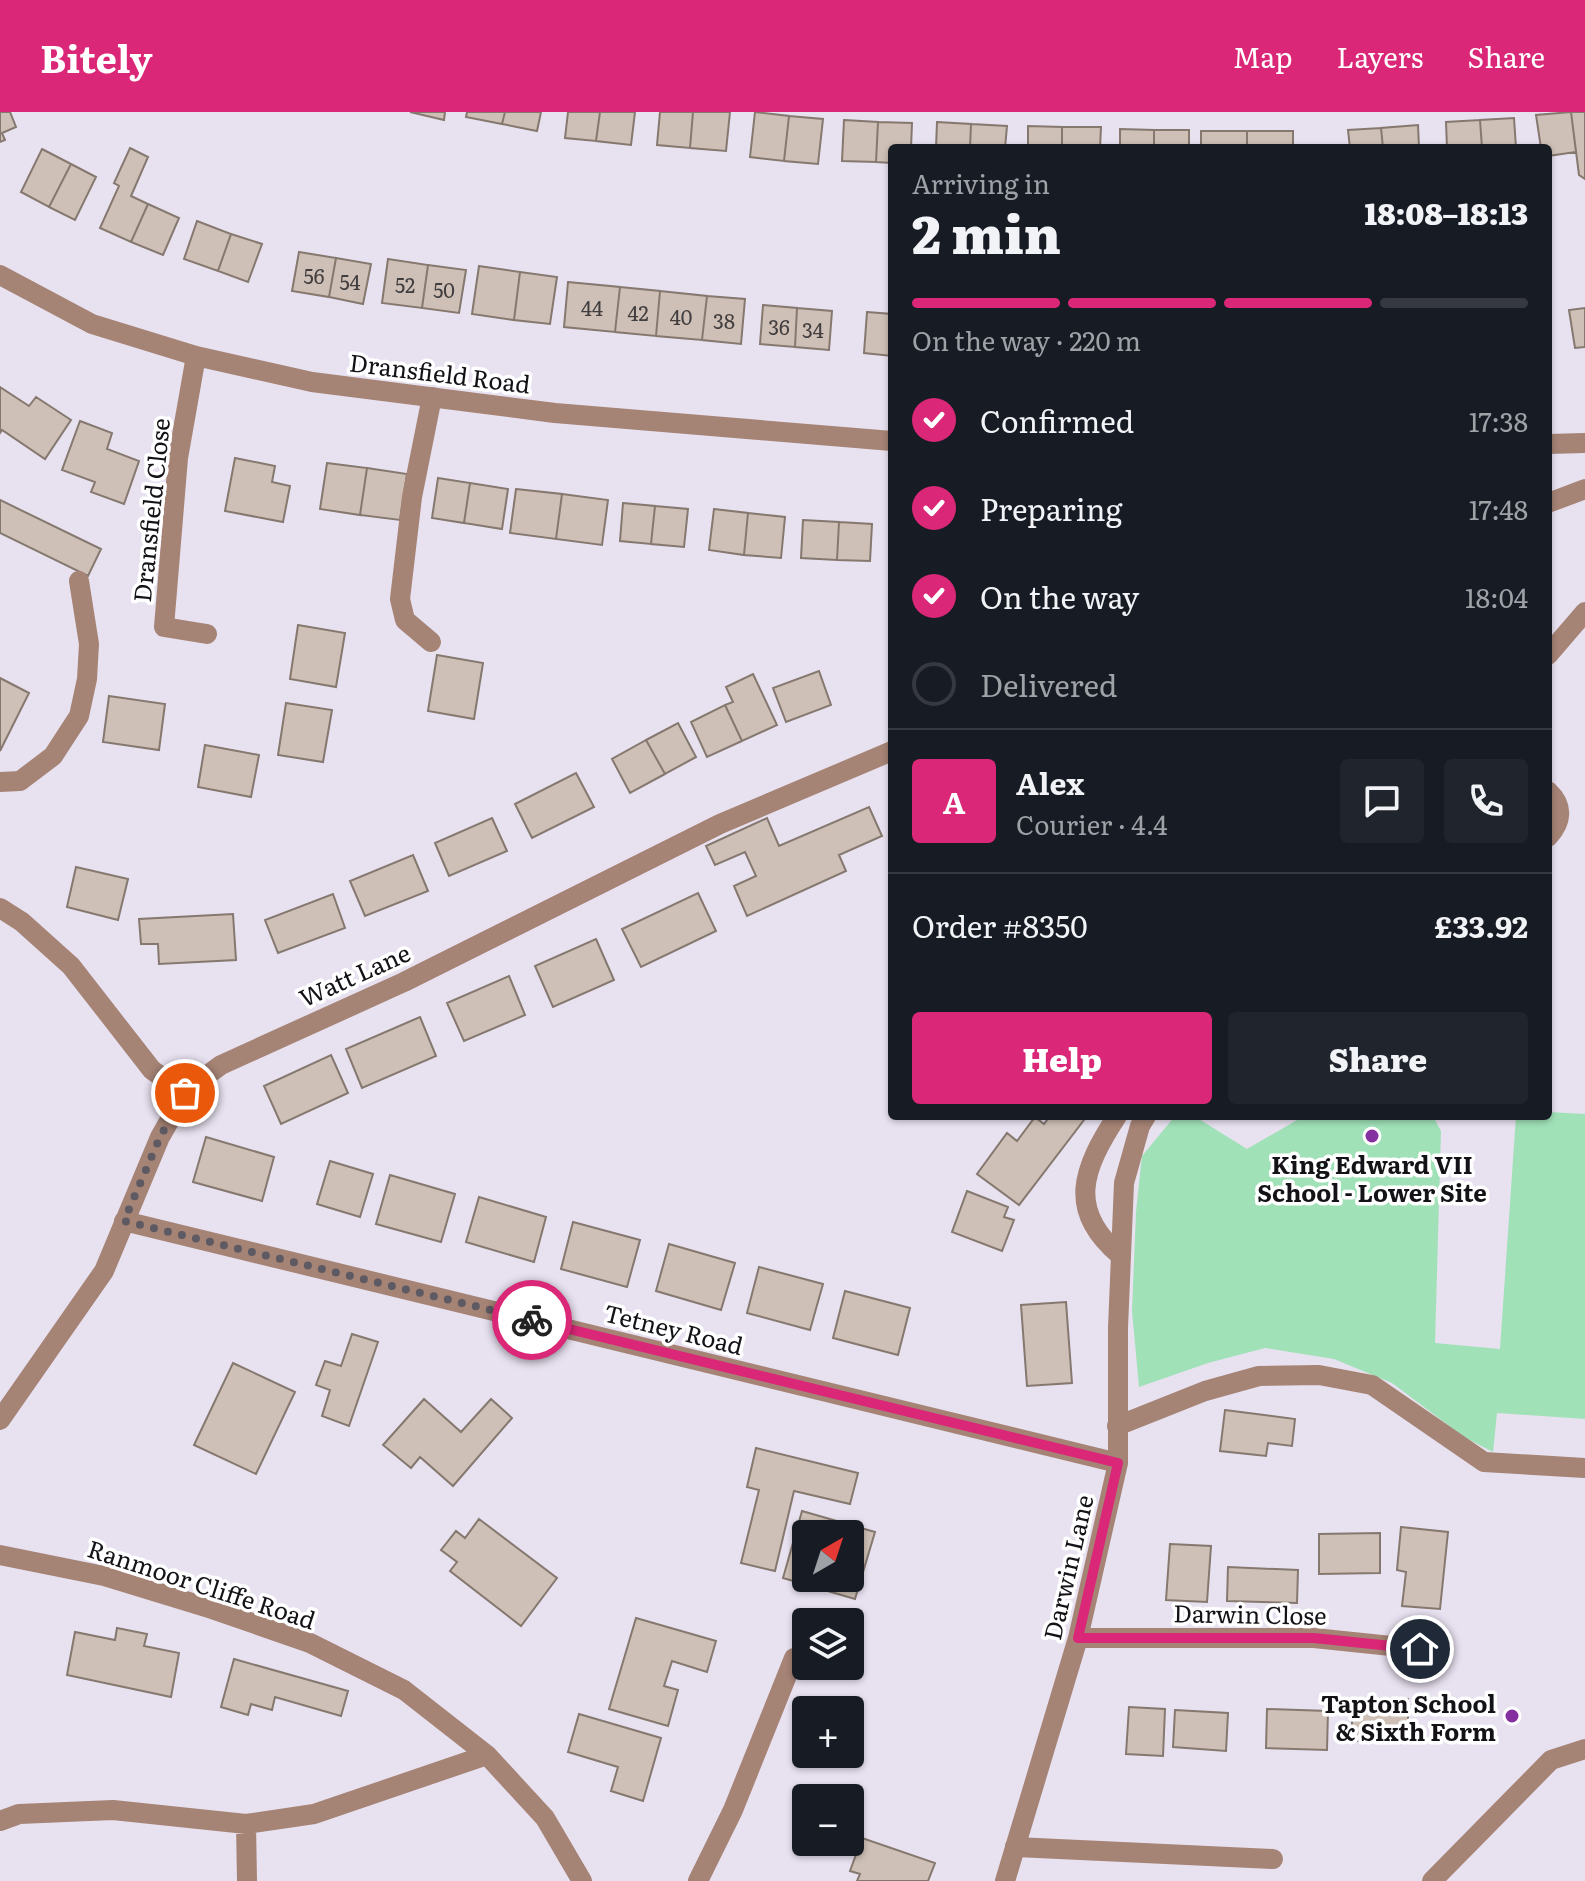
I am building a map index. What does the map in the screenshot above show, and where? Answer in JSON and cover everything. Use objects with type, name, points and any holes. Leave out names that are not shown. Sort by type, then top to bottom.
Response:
[{"type":"street","name":"Dransfield Road","points":[[0,275],[92,324],[196,356],[312,382],[555,413],[888,441]]},
{"type":"street","name":"Dransfield Close","points":[[196,356],[178,458],[164,627],[207,634]]},
{"type":"street","points":[[431,642],[405,620],[400,599],[412,497],[432,397]]},
{"type":"street","points":[[1552,444],[1585,443]]},
{"type":"street","points":[[1552,501],[1585,489]]},
{"type":"street","points":[[0,782],[20,781],[53,756],[79,716],[87,679],[89,644],[79,581]]},
{"type":"street","points":[[1552,650],[1585,612]]},
{"type":"street","name":"Watt Lane","points":[[0,1420],[104,1271],[160,1137],[185,1093],[221,1065],[270,1040],[404,982],[720,824],[888,753]]},
{"type":"street","points":[[1552,795],[1561,814],[1552,833]]},
{"type":"street","points":[[0,908],[22,922],[71,966],[152,1070],[185,1093]]},
{"type":"street","points":[[1114,1120],[1097,1147],[1086,1184],[1088,1216],[1101,1239],[1120,1255]]},
{"type":"street","name":"Darwin Lane","points":[[1005,1881],[1078,1638],[1118,1463],[1120,1255],[1124,1183],[1144,1120]]},
{"type":"street","name":"Tetney Road","points":[[124,1221],[1118,1463]]},
{"type":"street","points":[[1117,1426],[1205,1391],[1259,1376],[1319,1375],[1372,1385],[1484,1462],[1585,1468]]},
{"type":"street","name":"Ranmoor Cliffe Road","points":[[0,1555],[104,1576],[212,1609],[310,1643],[404,1690],[487,1755],[545,1818],[582,1881]]},
{"type":"street","name":"Darwin Close","points":[[1078,1638],[1314,1638],[1420,1649]]},
{"type":"street","points":[[698,1881],[733,1810],[792,1663]]},
{"type":"street","points":[[1432,1881],[1551,1760],[1585,1749]]},
{"type":"street","points":[[0,1821],[19,1814],[113,1810],[246,1824],[314,1814],[487,1755]]},
{"type":"street","points":[[246,1824],[247,1881]]},
{"type":"street","points":[[1015,1847],[1273,1859]]},
{"type":"green space","name":"King Edward VII School - Lower Site","points":[[1552,1112],[1585,1114],[1585,1419],[1497,1413],[1493,1452],[1464,1437],[1392,1383],[1334,1359],[1265,1348],[1208,1363],[1139,1387],[1132,1311],[1142,1156],[1172,1120],[1200,1120],[1247,1149],[1297,1120],[1435,1120],[1441,1131],[1435,1343],[1500,1349],[1516,1120],[1552,1120]]},
{"type":"building","points":[[0,112],[10,112],[16,127],[2,133],[5,140],[0,142]]},
{"type":"building","points":[[410,112],[445,112],[444,120]]},
{"type":"building","points":[[467,112],[505,112],[502,124],[466,117]]},
{"type":"building","points":[[505,112],[541,112],[537,131],[502,124]]},
{"type":"building","points":[[568,112],[600,112],[596,141],[565,138]]},
{"type":"building","points":[[600,112],[635,112],[631,145],[596,141]]},
{"type":"building","points":[[660,112],[693,112],[690,148],[657,145]]},
{"type":"building","points":[[693,112],[730,112],[726,151],[690,148]]},
{"type":"building","points":[[755,112],[789,116],[784,161],[750,157]]},
{"type":"building","points":[[1571,112],[1585,112],[1585,179],[1579,175]]},
{"type":"building","points":[[1571,112],[1576,152],[1552,155],[1552,144],[1540,144],[1536,115]]},
{"type":"building","points":[[789,116],[823,119],[818,164],[784,161]]},
{"type":"building","points":[[1514,118],[1516,144],[1482,144],[1480,120]]},
{"type":"building","points":[[844,120],[878,122],[876,162],[842,161]]},
{"type":"building","points":[[1480,120],[1482,144],[1447,144],[1446,122]]},
{"type":"building","points":[[878,122],[912,123],[911,144],[888,144],[888,163],[876,162]]},
{"type":"building","points":[[937,122],[971,124],[970,144],[936,144]]},
{"type":"building","points":[[971,124],[1007,126],[1005,144],[970,144]]},
{"type":"building","points":[[1418,125],[1419,144],[1383,144],[1381,128]]},
{"type":"building","points":[[1028,126],[1062,127],[1062,144],[1028,144]]},
{"type":"building","points":[[1062,127],[1101,127],[1100,144],[1062,144]]},
{"type":"building","points":[[1381,128],[1383,144],[1350,144],[1348,130]]},
{"type":"building","points":[[1120,129],[1154,130],[1154,144],[1120,144]]},
{"type":"building","points":[[1154,130],[1189,130],[1189,144],[1154,144]]},
{"type":"building","points":[[1201,131],[1247,131],[1247,144],[1201,144]]},
{"type":"building","points":[[1247,131],[1293,131],[1293,144],[1247,144]]},
{"type":"building","points":[[130,148],[148,157],[131,196],[148,204],[131,242],[100,228],[119,186],[114,183]]},
{"type":"building","points":[[42,149],[71,164],[49,207],[21,192]]},
{"type":"building","points":[[71,164],[96,177],[75,220],[49,207]]},
{"type":"building","points":[[148,204],[179,218],[163,255],[131,242]]},
{"type":"building","points":[[197,221],[231,234],[218,271],[184,259]]},
{"type":"building","points":[[231,234],[262,244],[248,282],[218,271]]},
{"type":"building","points":[[299,252],[336,258],[329,297],[292,291]]},
{"type":"building","points":[[336,258],[371,264],[363,304],[329,297]]},
{"type":"building","points":[[388,259],[428,265],[422,308],[382,303]]},
{"type":"building","points":[[428,265],[466,270],[459,313],[422,308]]},
{"type":"building","points":[[479,266],[520,272],[514,320],[472,314]]},
{"type":"building","points":[[520,272],[557,277],[550,324],[514,320]]},
{"type":"building","points":[[568,282],[620,287],[615,332],[564,327]]},
{"type":"building","points":[[620,287],[660,291],[656,336],[615,332]]},
{"type":"building","points":[[660,291],[707,296],[702,340],[656,336]]},
{"type":"building","points":[[707,296],[745,299],[741,344],[702,340]]},
{"type":"building","points":[[763,305],[797,308],[795,347],[760,344]]},
{"type":"building","points":[[797,308],[832,311],[829,350],[795,347]]},
{"type":"building","points":[[1585,308],[1585,347],[1575,348],[1569,310]]},
{"type":"building","points":[[867,312],[888,314],[888,356],[864,353]]},
{"type":"building","points":[[0,387],[29,406],[36,397],[71,420],[45,459],[2,430],[0,433]]},
{"type":"building","points":[[80,421],[112,433],[107,449],[139,461],[124,504],[91,492],[95,482],[62,470]]},
{"type":"building","points":[[235,458],[275,466],[272,482],[290,486],[283,522],[225,511]]},
{"type":"building","points":[[327,463],[367,468],[360,515],[320,509]]},
{"type":"building","points":[[367,468],[407,474],[400,520],[360,515]]},
{"type":"building","points":[[438,478],[470,483],[464,523],[432,518]]},
{"type":"building","points":[[470,483],[508,489],[502,529],[464,523]]},
{"type":"building","points":[[516,489],[562,494],[556,539],[510,533]]},
{"type":"building","points":[[562,494],[608,500],[602,545],[556,539]]},
{"type":"building","points":[[0,500],[101,549],[88,576],[0,533]]},
{"type":"building","points":[[623,503],[655,506],[651,544],[620,541]]},
{"type":"building","points":[[655,506],[688,509],[684,547],[651,544]]},
{"type":"building","points":[[714,509],[748,513],[744,555],[709,550]]},
{"type":"building","points":[[748,513],[785,517],[781,558],[744,555]]},
{"type":"building","points":[[803,520],[839,522],[837,560],[801,558]]},
{"type":"building","points":[[839,522],[872,524],[870,561],[837,560]]},
{"type":"building","points":[[298,625],[345,633],[336,687],[290,679]]},
{"type":"building","points":[[437,655],[483,663],[474,719],[428,711]]},
{"type":"building","points":[[819,671],[831,705],[786,722],[773,688]]},
{"type":"building","points":[[753,674],[777,725],[742,741],[725,705],[733,702],[726,687]]},
{"type":"building","points":[[0,678],[29,693],[0,751]]},
{"type":"building","points":[[109,696],[165,704],[159,750],[103,742]]},
{"type":"building","points":[[286,703],[332,710],[323,762],[278,755]]},
{"type":"building","points":[[725,705],[742,741],[707,757],[691,722]]},
{"type":"building","points":[[678,723],[696,757],[665,774],[646,740]]},
{"type":"building","points":[[646,740],[665,774],[630,793],[612,759]]},
{"type":"building","points":[[205,745],[259,755],[251,797],[198,787]]},
{"type":"building","points":[[576,773],[594,807],[532,838],[515,804]]},
{"type":"building","points":[[869,807],[882,836],[839,855],[846,871],[747,916],[734,886],[756,876],[745,852],[715,865],[706,846],[767,818],[779,846]]},
{"type":"building","points":[[492,818],[507,851],[449,876],[435,843]]},
{"type":"building","points":[[413,855],[428,891],[365,916],[350,881]]},
{"type":"building","points":[[76,867],[128,879],[118,920],[67,907]]},
{"type":"building","points":[[698,893],[716,931],[641,967],[622,929]]},
{"type":"building","points":[[333,894],[345,928],[278,953],[265,920]]},
{"type":"building","points":[[233,914],[236,960],[159,964],[158,944],[141,944],[139,919]]},
{"type":"building","points":[[596,939],[614,980],[553,1007],[535,966]]},
{"type":"building","points":[[509,976],[525,1015],[464,1041],[447,1003]]},
{"type":"building","points":[[420,1017],[436,1056],[362,1088],[346,1049]]},
{"type":"building","points":[[331,1055],[348,1093],[281,1124],[264,1086]]},
{"type":"building","points":[[1033,1120],[1044,1124],[1047,1120],[1084,1120],[1019,1205],[977,1174],[1007,1133],[1017,1141]]},
{"type":"building","points":[[206,1137],[274,1157],[262,1201],[193,1182]]},
{"type":"building","points":[[330,1161],[373,1174],[360,1217],[317,1204]]},
{"type":"building","points":[[390,1175],[455,1194],[441,1242],[376,1224]]},
{"type":"building","points":[[967,1191],[1008,1207],[1004,1217],[1014,1220],[1002,1251],[952,1232]]},
{"type":"building","points":[[479,1197],[546,1217],[534,1262],[466,1242]]},
{"type":"building","points":[[573,1222],[640,1240],[627,1287],[561,1269]]},
{"type":"building","points":[[669,1244],[735,1263],[721,1310],[656,1291]]},
{"type":"building","points":[[759,1267],[823,1284],[810,1330],[747,1313]]},
{"type":"building","points":[[845,1291],[910,1308],[898,1355],[833,1338]]},
{"type":"building","points":[[1066,1302],[1072,1383],[1027,1386],[1021,1305]]},
{"type":"building","points":[[352,1334],[378,1342],[349,1426],[322,1416],[330,1390],[316,1385],[325,1361],[341,1366]]},
{"type":"building","points":[[233,1363],[295,1392],[256,1474],[194,1445]]},
{"type":"building","points":[[424,1399],[461,1432],[491,1399],[512,1418],[453,1486],[420,1457],[411,1468],[383,1445]]},
{"type":"building","points":[[1225,1410],[1295,1419],[1292,1446],[1268,1443],[1266,1456],[1220,1451]]},
{"type":"building","points":[[756,1448],[858,1473],[850,1504],[794,1491],[775,1571],[741,1563],[759,1490],[747,1487]]},
{"type":"building","points":[[802,1511],[833,1520],[799,1520]]},
{"type":"building","points":[[479,1519],[557,1578],[521,1626],[450,1571],[457,1562],[441,1550],[456,1531],[465,1538]]},
{"type":"building","points":[[1401,1527],[1448,1532],[1440,1609],[1402,1606],[1406,1572],[1397,1570]]},
{"type":"building","points":[[864,1529],[875,1532],[864,1569]]},
{"type":"building","points":[[1380,1533],[1380,1573],[1319,1574],[1319,1534]]},
{"type":"building","points":[[1170,1544],[1211,1546],[1207,1602],[1166,1600]]},
{"type":"building","points":[[792,1546],[792,1581],[783,1578]]},
{"type":"building","points":[[1228,1567],[1298,1570],[1297,1603],[1227,1601]]},
{"type":"building","points":[[831,1592],[857,1592],[855,1599]]},
{"type":"building","points":[[636,1618],[716,1641],[707,1672],[672,1661],[664,1686],[678,1690],[668,1726],[609,1709]]},
{"type":"building","points":[[117,1628],[147,1634],[144,1646],[179,1653],[171,1697],[67,1675],[75,1632],[115,1640]]},
{"type":"building","points":[[234,1659],[348,1691],[341,1716],[275,1697],[272,1710],[251,1704],[248,1715],[221,1707]]},
{"type":"building","points":[[1352,1698],[1408,1699],[1408,1742],[1352,1741]]},
{"type":"building","points":[[1129,1707],[1165,1709],[1163,1756],[1126,1754]]},
{"type":"building","points":[[1267,1709],[1328,1711],[1327,1750],[1266,1748]]},
{"type":"building","points":[[1175,1710],[1228,1713],[1226,1751],[1173,1747]]},
{"type":"building","points":[[579,1714],[661,1738],[643,1801],[611,1791],[618,1767],[568,1752]]},
{"type":"building","points":[[864,1839],[935,1863],[928,1881],[857,1881],[860,1874],[850,1871],[855,1856],[864,1856]]},
{"type":"way so far","points":[[185,1093],[160,1137],[124,1221],[532,1320]]},
{"type":"place","name":"King Edward VII School - Lower Site","points":[[1372,1136]]},
{"type":"place","name":"Tapton School & Sixth Form","points":[[1512,1716]]},
{"type":"route","points":[[532,1320],[1118,1463],[1078,1638],[1314,1638],[1420,1649]]}]
